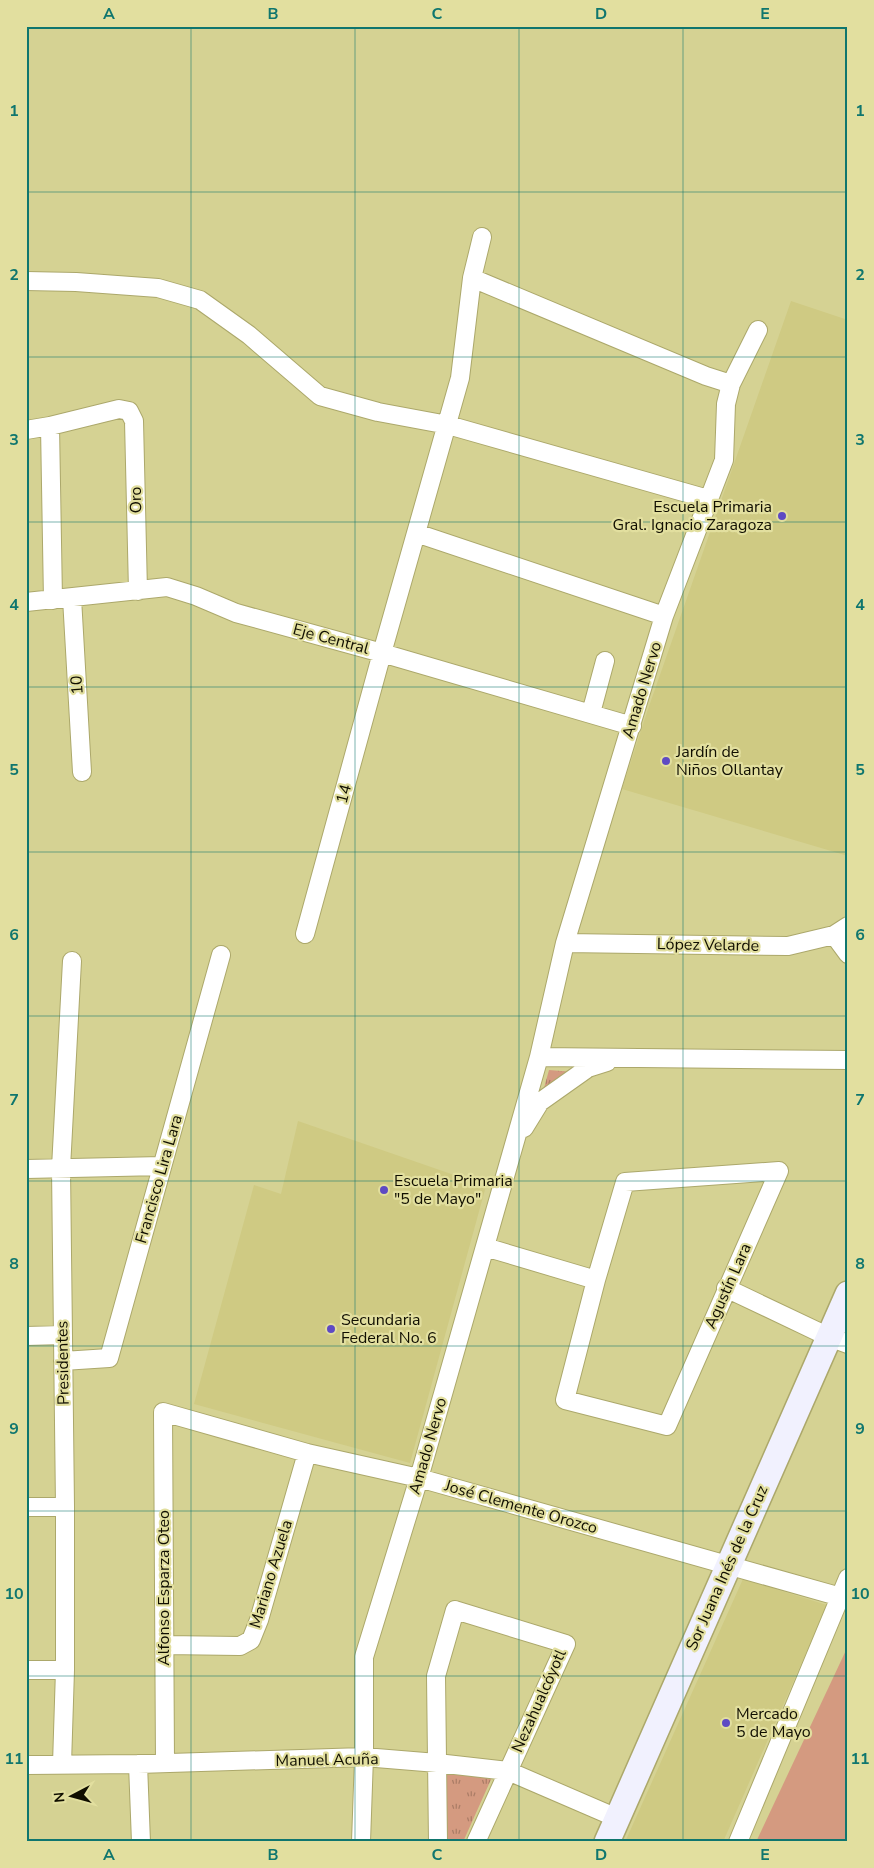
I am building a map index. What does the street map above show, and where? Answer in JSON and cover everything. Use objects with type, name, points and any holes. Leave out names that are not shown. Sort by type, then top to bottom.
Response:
[{"type":"main road","name":"Sor Juana Inés de la Cruz","points":[[607,1842],[728,1565],[838,1341],[848,1294]]},
{"type":"street","name":"14","points":[[305,934],[460,378],[472,278],[482,237]]},
{"type":"street","points":[[472,278],[706,376],[731,384]]},
{"type":"street","points":[[26,281],[76,282],[158,288],[200,300],[249,335],[320,396],[378,412],[448,425],[708,499]]},
{"type":"street","name":"Amado Nervo","points":[[361,1842],[364,1757],[364,1657],[485,1247],[538,1057],[565,943],[664,616],[724,460],[726,404],[731,384],[758,330]]},
{"type":"street","name":"Oro","points":[[50,426],[119,409],[129,411],[134,421],[138,591]]},
{"type":"street","points":[[26,430],[50,426],[53,600]]},
{"type":"street","points":[[416,533],[664,616]]},
{"type":"street","name":"Eje Central","points":[[26,602],[167,587],[196,596],[236,614],[382,653],[632,726]]},
{"type":"street","name":"10","points":[[72,598],[82,772]]},
{"type":"street","points":[[591,713],[605,661]]},
{"type":"street","points":[[841,931],[848,954]]},
{"type":"street","name":"López Velarde","points":[[565,943],[788,946],[841,931]]},
{"type":"street","name":"Francisco Lira Lara","points":[[63,1361],[109,1358],[222,956]]},
{"type":"street","name":"Presidentes","points":[[62,1764],[65,1670],[65,1507],[61,1168],[72,961]]},
{"type":"street","points":[[538,1057],[848,1060]]},
{"type":"street","points":[[513,1145],[540,1102],[588,1068],[618,1058]]},
{"type":"street","points":[[26,1169],[162,1166]]},
{"type":"street","name":"Agustín Lara","points":[[778,1171],[726,1288],[667,1426],[565,1400],[596,1280],[625,1182],[778,1171]]},
{"type":"street","points":[[485,1247],[596,1280]]},
{"type":"street","points":[[726,1288],[838,1341]]},
{"type":"street","points":[[26,1336],[63,1335]]},
{"type":"street","name":"José Clemente Orozco","points":[[163,1412],[307,1453],[418,1478],[844,1598]]},
{"type":"street","name":"Alfonso Esparza Oteo","points":[[163,1412],[165,1763]]},
{"type":"street","name":"Mariano Azuela","points":[[164,1645],[240,1646],[251,1640],[259,1620],[307,1453]]},
{"type":"street","points":[[26,1507],[65,1507]]},
{"type":"street","points":[[738,1842],[844,1598],[848,1578]]},
{"type":"street","name":"Nezahualcóyotl","points":[[437,1763],[436,1676],[455,1610],[566,1644],[476,1842]]},
{"type":"street","points":[[26,1670],[65,1670]]},
{"type":"street","name":"Manuel Acuña","points":[[26,1765],[138,1764],[364,1757],[437,1763],[508,1771],[618,1818]]},
{"type":"street","points":[[437,1763],[438,1842]]},
{"type":"street","points":[[138,1764],[141,1842]]},
{"type":"shaded area","name":"Escuela Primaria Gral. Ignacio Zaragoza","points":[[791,301],[848,320],[848,856],[622,789],[647,712]]},
{"type":"shaded area","name":"Secundaria Federal No. 6","points":[[298,1121],[486,1186],[410,1463],[194,1404],[254,1185],[281,1194]]},
{"type":"shaded area","name":"Mercado 5 de Mayo","points":[[743,1579],[827,1605],[723,1842],[625,1842]]},
{"type":"green space","points":[[549,1070],[573,1072],[542,1095]]},
{"type":"green space","points":[[848,1646],[848,1842],[756,1842]]},
{"type":"green space","points":[[445,1772],[493,1775],[463,1842],[446,1842]]},
{"type":"place","name":"Escuela Primaria Gral. Ignacio Zaragoza","points":[[782,516]]},
{"type":"place","name":"Jardín de Niños Ollantay","points":[[666,761]]},
{"type":"place","name":"Escuela Primaria \"5 de Mayo\"","points":[[384,1190]]},
{"type":"place","name":"Secundaria Federal No. 6","points":[[331,1329]]},
{"type":"place","name":"Mercado 5 de Mayo","points":[[726,1723]]}]
